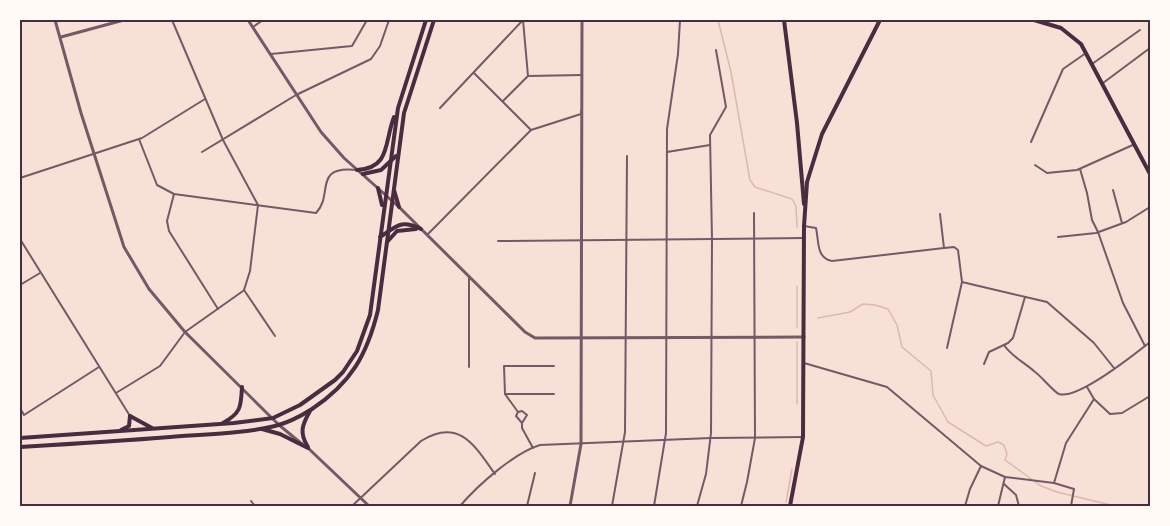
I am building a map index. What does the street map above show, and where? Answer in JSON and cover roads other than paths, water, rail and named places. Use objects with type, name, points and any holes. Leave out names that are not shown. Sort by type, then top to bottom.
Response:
[{"type":"main road","points":[[357,170],[375,167],[383,157],[426,20]]},
{"type":"main road","points":[[20,447],[259,429],[279,425],[311,409],[348,379],[372,334],[378,310],[404,113],[434,20]]},
{"type":"main road","points":[[784,20],[805,208]]},
{"type":"main road","points":[[790,507],[803,437],[804,226],[807,182],[822,134],[880,20]]},
{"type":"main road","points":[[1034,20],[1061,28],[1081,44],[1150,174]]},
{"type":"main road","points":[[20,438],[222,424],[273,418],[326,389],[343,372],[357,351],[372,305],[389,162],[398,108]]},
{"type":"main road","points":[[363,174],[381,170],[397,156]]},
{"type":"main road","points":[[393,184],[399,207]]},
{"type":"main road","points":[[378,188],[382,199],[382,220]]},
{"type":"main road","points":[[380,237],[402,224],[410,224],[421,229]]},
{"type":"main road","points":[[387,243],[397,231],[421,229]]},
{"type":"main road","points":[[222,424],[238,413],[242,403],[242,387]]},
{"type":"main road","points":[[308,448],[301,430],[311,409]]},
{"type":"main road","points":[[115,432],[129,426],[130,416],[156,429]]},
{"type":"main road","points":[[259,429],[280,434],[308,448]]},
{"type":"street","points":[[55,20],[94,155],[124,247],[149,289],[185,332],[279,425],[308,448],[369,507]]},
{"type":"street","points":[[61,37],[124,20]]},
{"type":"street","points":[[116,393],[160,366],[185,332],[244,290],[250,271],[258,206],[223,140],[172,20]]},
{"type":"street","points":[[248,20],[321,132],[344,158],[399,207],[525,332],[535,338],[804,337]]},
{"type":"street","points":[[253,27],[263,20]]},
{"type":"street","points":[[270,54],[351,46],[367,20]]},
{"type":"street","points":[[202,152],[296,95],[371,59],[380,46],[389,20]]},
{"type":"street","points":[[440,108],[523,20]]},
{"type":"street","points":[[523,20],[528,76]]},
{"type":"street","points":[[570,507],[581,444],[582,20]]},
{"type":"street","points":[[654,507],[665,440],[668,337],[667,129],[678,54],[680,20]]},
{"type":"street","points":[[1092,64],[1140,30]]},
{"type":"street","points":[[1102,83],[1150,48]]},
{"type":"street","points":[[697,507],[706,474],[711,438],[710,135],[726,107],[716,50]]},
{"type":"street","points":[[1031,142],[1063,69],[1086,53]]},
{"type":"street","points":[[474,73],[531,130]]},
{"type":"street","points":[[503,101],[528,76],[582,75]]},
{"type":"street","points":[[20,178],[139,139],[205,99]]},
{"type":"street","points":[[427,236],[531,130],[581,114],[582,109]]},
{"type":"street","points":[[139,139],[157,185],[164,191],[258,206],[316,213],[320,209],[327,180],[335,171],[343,168],[357,170]]},
{"type":"street","points":[[1035,165],[1047,173],[1080,169],[1135,144]]},
{"type":"street","points":[[667,152],[710,145]]},
{"type":"street","points":[[612,507],[624,442],[627,156]]},
{"type":"street","points":[[1080,169],[1090,214],[1120,294],[1145,346]]},
{"type":"street","points":[[1113,190],[1122,223]]},
{"type":"street","points":[[174,194],[167,221],[168,231],[218,310]]},
{"type":"street","points":[[1058,237],[1098,232],[1122,223],[1150,207]]},
{"type":"street","points":[[741,507],[755,438],[754,213]]},
{"type":"street","points":[[940,214],[944,248]]},
{"type":"street","points":[[804,226],[816,228],[821,256],[825,260],[944,248],[958,250],[962,282],[946,348]]},
{"type":"street","points":[[498,241],[804,238]]},
{"type":"street","points":[[20,239],[130,416]]},
{"type":"street","points":[[20,285],[40,273]]},
{"type":"street","points":[[469,277],[469,367]]},
{"type":"street","points":[[962,282],[1047,302],[1094,343],[1114,368]]},
{"type":"street","points":[[244,290],[275,336]]},
{"type":"street","points":[[984,364],[989,352],[1013,338],[1025,297]]},
{"type":"street","points":[[1004,345],[1010,354],[1048,382],[1056,393],[1062,395],[1087,387],[1150,342]]},
{"type":"street","points":[[804,363],[887,387],[981,466],[1005,477],[1054,483],[1074,489],[1071,507]]},
{"type":"street","points":[[532,448],[522,428],[522,423],[516,416],[518,412],[505,394],[504,366],[554,366]]},
{"type":"street","points":[[20,408],[24,415],[99,367]]},
{"type":"street","points":[[1087,387],[1094,399],[1110,414],[1122,413],[1150,396]]},
{"type":"street","points":[[505,394],[554,394]]},
{"type":"street","points":[[1054,483],[1066,443],[1094,399]]},
{"type":"street","points":[[518,412],[522,411],[527,415],[522,423]]},
{"type":"street","points":[[352,507],[422,441],[435,434],[454,433],[464,436],[495,474]]},
{"type":"street","points":[[460,507],[495,474],[532,448],[540,446],[711,438],[803,437]]},
{"type":"street","points":[[965,507],[970,489],[981,466]]},
{"type":"street","points":[[526,507],[535,473]]},
{"type":"street","points":[[998,507],[1005,477]]},
{"type":"street","points":[[1004,484],[1016,495],[1019,507]]},
{"type":"street","points":[[251,501],[255,507]]},
{"type":"waterway","points":[[718,20],[731,72],[750,180],[755,187],[792,199],[796,206],[797,227]]},
{"type":"waterway","points":[[797,286],[797,327]]},
{"type":"waterway","points":[[818,318],[850,312],[863,304],[888,309],[897,325],[902,347],[931,371],[933,395],[948,422],[986,446],[998,442],[1004,445],[1007,454],[1005,460],[1041,486],[1115,506]]},
{"type":"waterway","points":[[797,342],[797,404]]},
{"type":"waterway","points":[[786,502],[792,469]]}]
